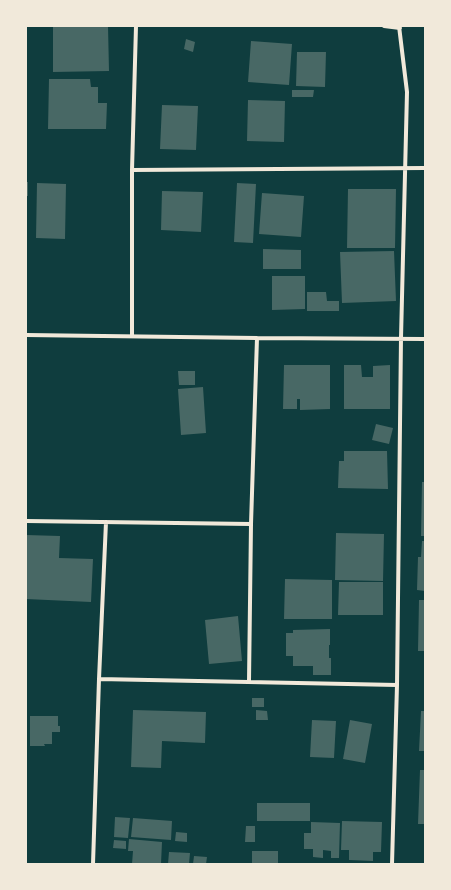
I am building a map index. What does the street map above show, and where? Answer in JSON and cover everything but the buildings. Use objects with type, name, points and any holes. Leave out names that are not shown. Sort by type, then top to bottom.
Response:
[{"type":"street","points":[[132,336],[132,170],[136,26]]},
{"type":"street","points":[[384,26],[399,27],[407,92],[401,338],[397,685],[392,864]]},
{"type":"street","points":[[132,170],[425,168]]},
{"type":"street","points":[[26,335],[425,339]]},
{"type":"street","points":[[249,682],[251,524],[257,338]]},
{"type":"street","points":[[26,521],[251,524]]},
{"type":"street","points":[[94,864],[99,679],[106,522]]},
{"type":"street","points":[[99,679],[397,685]]}]
